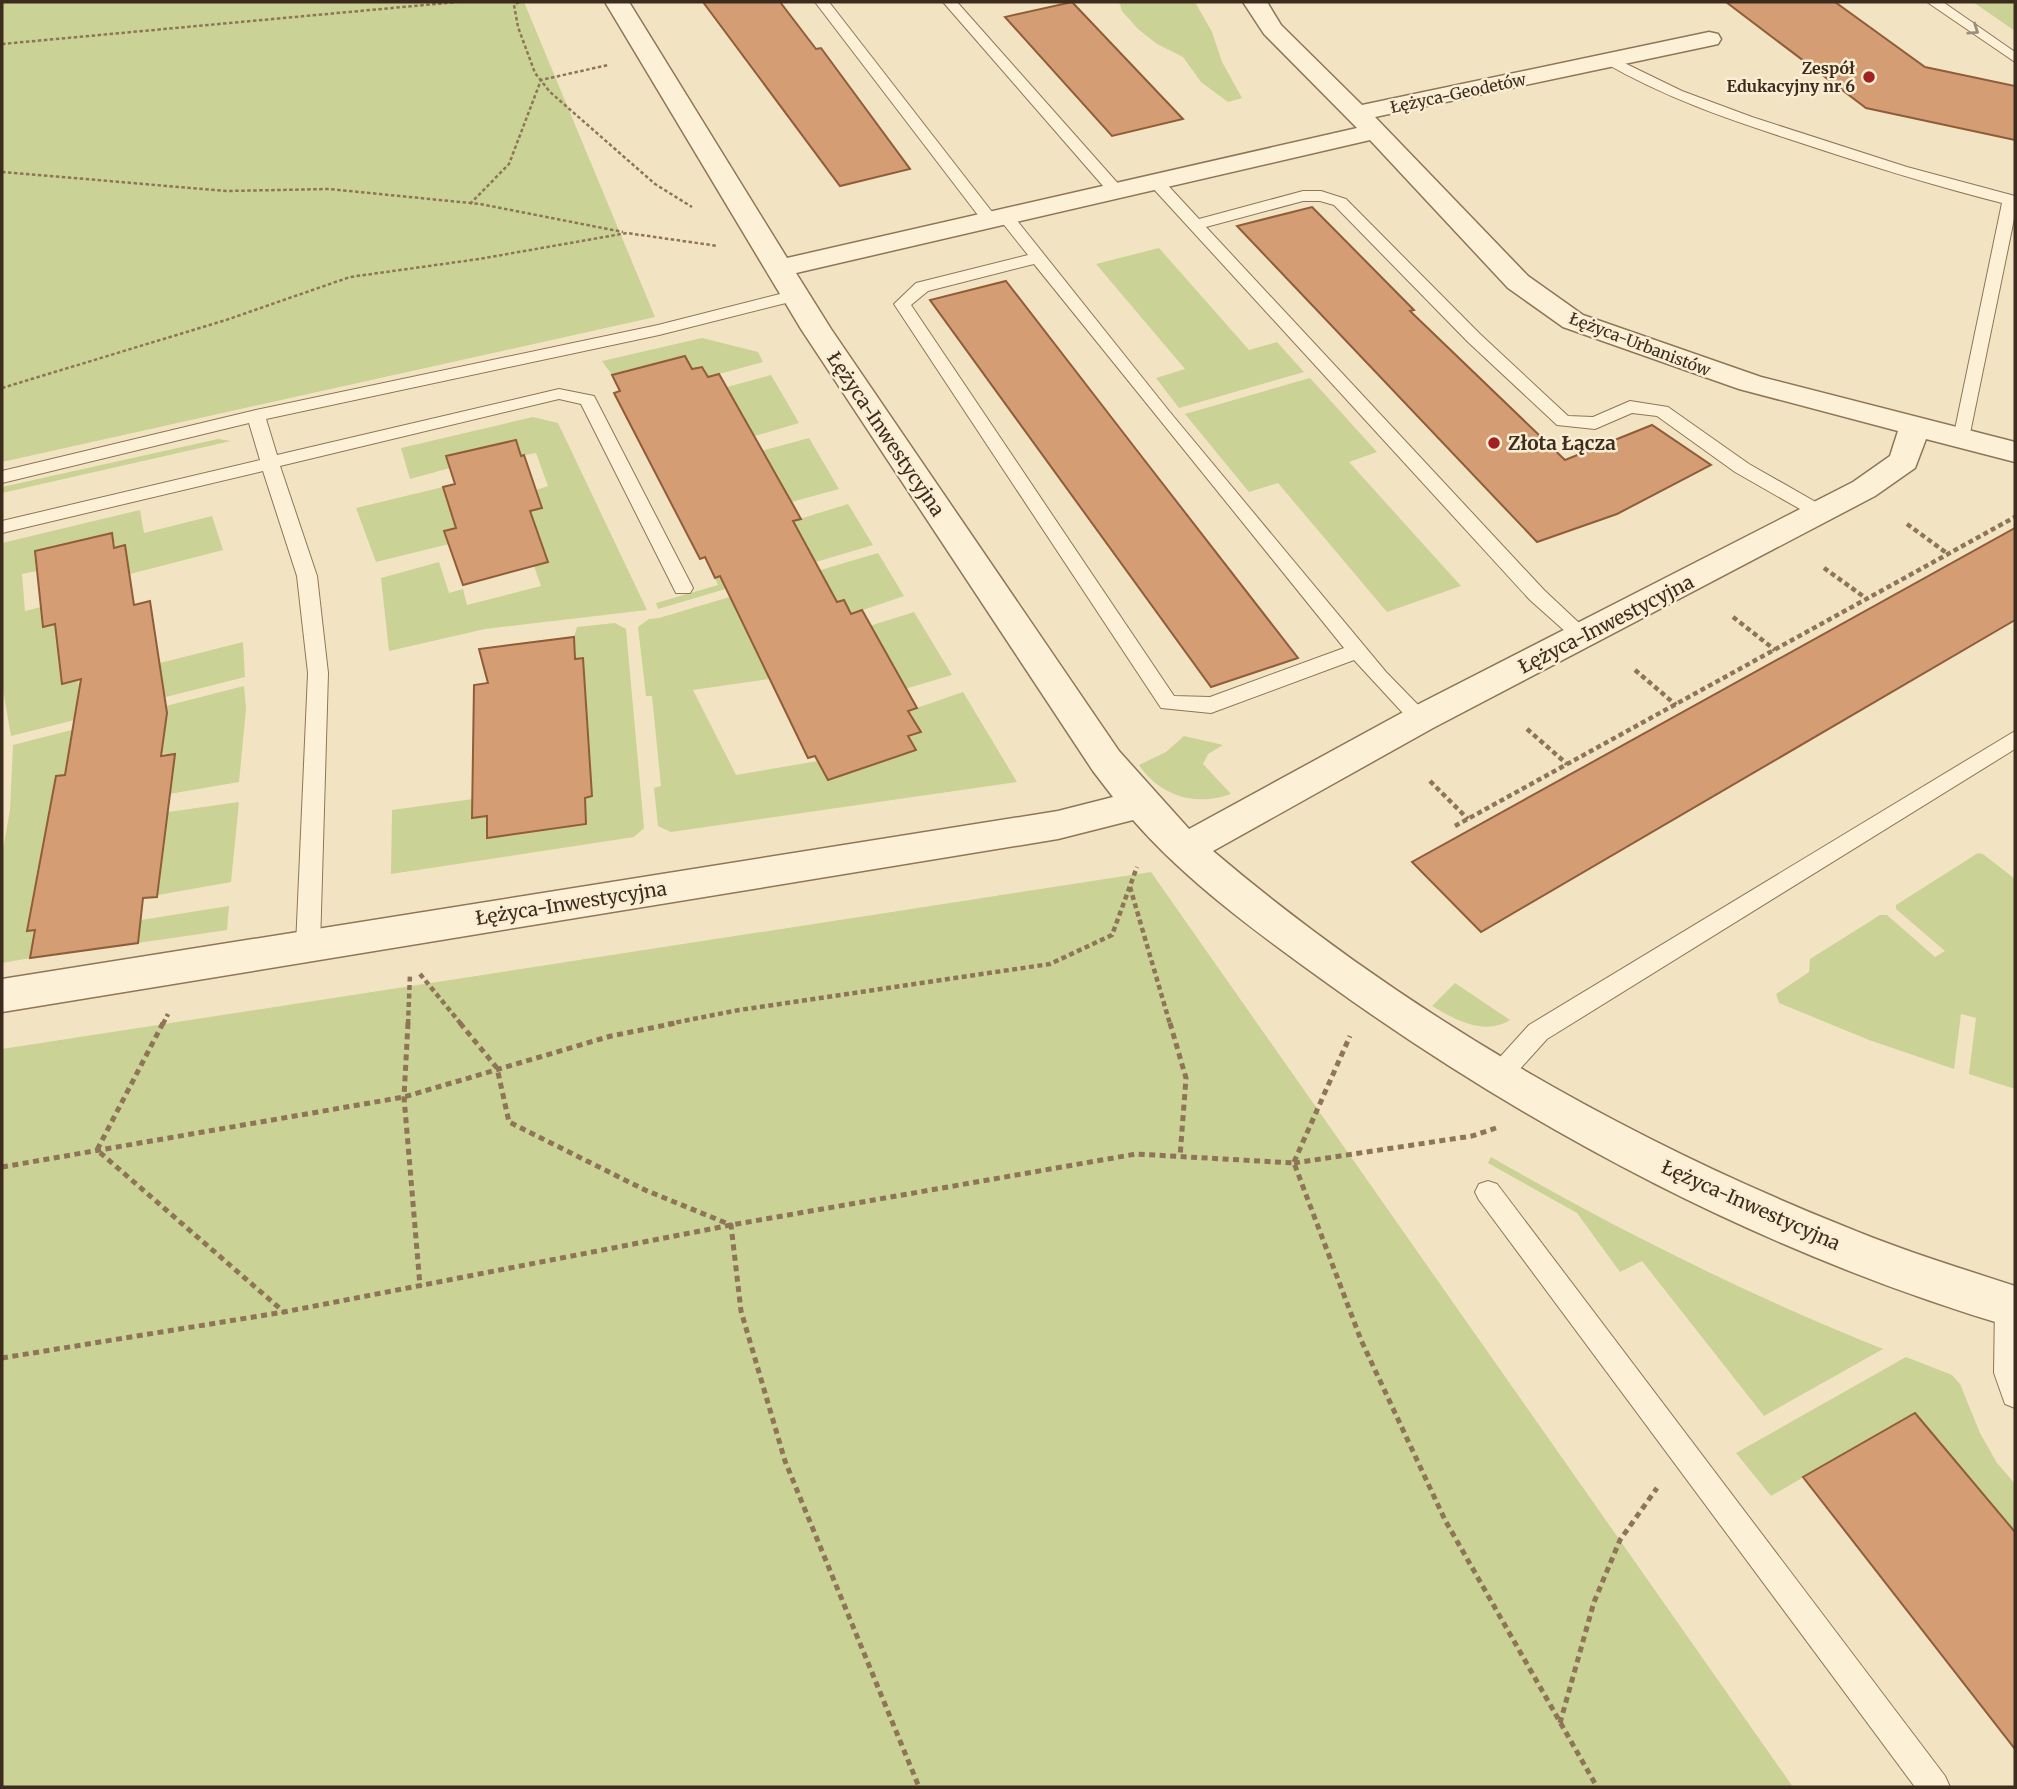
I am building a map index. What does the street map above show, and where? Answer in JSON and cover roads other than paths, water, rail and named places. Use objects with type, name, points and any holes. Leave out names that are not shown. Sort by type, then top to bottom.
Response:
[{"type":"street","name":"Łężyca-Inwestycyjna","points":[[617,2],[824,341],[1068,704],[1147,812],[1184,849],[1260,912],[1415,1023],[1609,1140],[1731,1200],[1872,1258],[2011,1306]]},
{"type":"street","points":[[771,252],[998,218],[1156,182],[1366,123],[1272,29],[1255,2]]},
{"type":"street","name":"Łężyca-Geodetów","points":[[1366,123],[1611,60],[1709,39]]},
{"type":"street","name":"Łężyca-Urbanistów","points":[[1366,123],[1518,282],[1573,321],[1750,383],[1914,428]]},
{"type":"street","name":"Łężyca-Inwestycyjna","points":[[1184,849],[1420,719],[1864,489],[1904,461],[1914,428]]},
{"type":"street","points":[[1914,428],[2015,453]]},
{"type":"street","name":"Łężyca-Inwestycyjna","points":[[2,996],[1147,812]]},
{"type":"lane","points":[[822,2],[998,218],[1037,258],[1358,651],[1420,719]]},
{"type":"lane","points":[[950,2],[1116,191]]},
{"type":"lane","points":[[1934,2],[2015,58]]},
{"type":"lane","points":[[1611,60],[1637,76],[1683,97],[1752,122],[1885,167],[2013,201],[1962,439]]},
{"type":"lane","points":[[1156,182],[1537,595],[1583,636]]},
{"type":"lane","points":[[1197,224],[1303,196],[1321,196],[1340,202],[1474,338],[1563,421],[1595,423],[1630,407],[1662,411],[1742,468],[1821,513]]},
{"type":"lane","points":[[1037,258],[922,287],[902,304],[1168,703],[1212,705],[1358,651]]},
{"type":"lane","points":[[2,477],[256,416],[659,330],[796,295]]},
{"type":"lane","points":[[2,527],[559,394],[588,400],[683,588]]},
{"type":"lane","points":[[256,416],[307,576],[318,673],[308,946]]},
{"type":"lane","points":[[1500,1074],[1538,1032],[2015,739]]},
{"type":"lane","points":[[1489,1192],[1934,1787]]},
{"type":"lane","points":[[2011,1306],[2008,1373],[2015,1395]]},
{"type":"place","name":"Zespół Edukacyjny nr 6","points":[[1869,77]]},
{"type":"place","name":"Złota Łącza","points":[[1494,443]]}]
